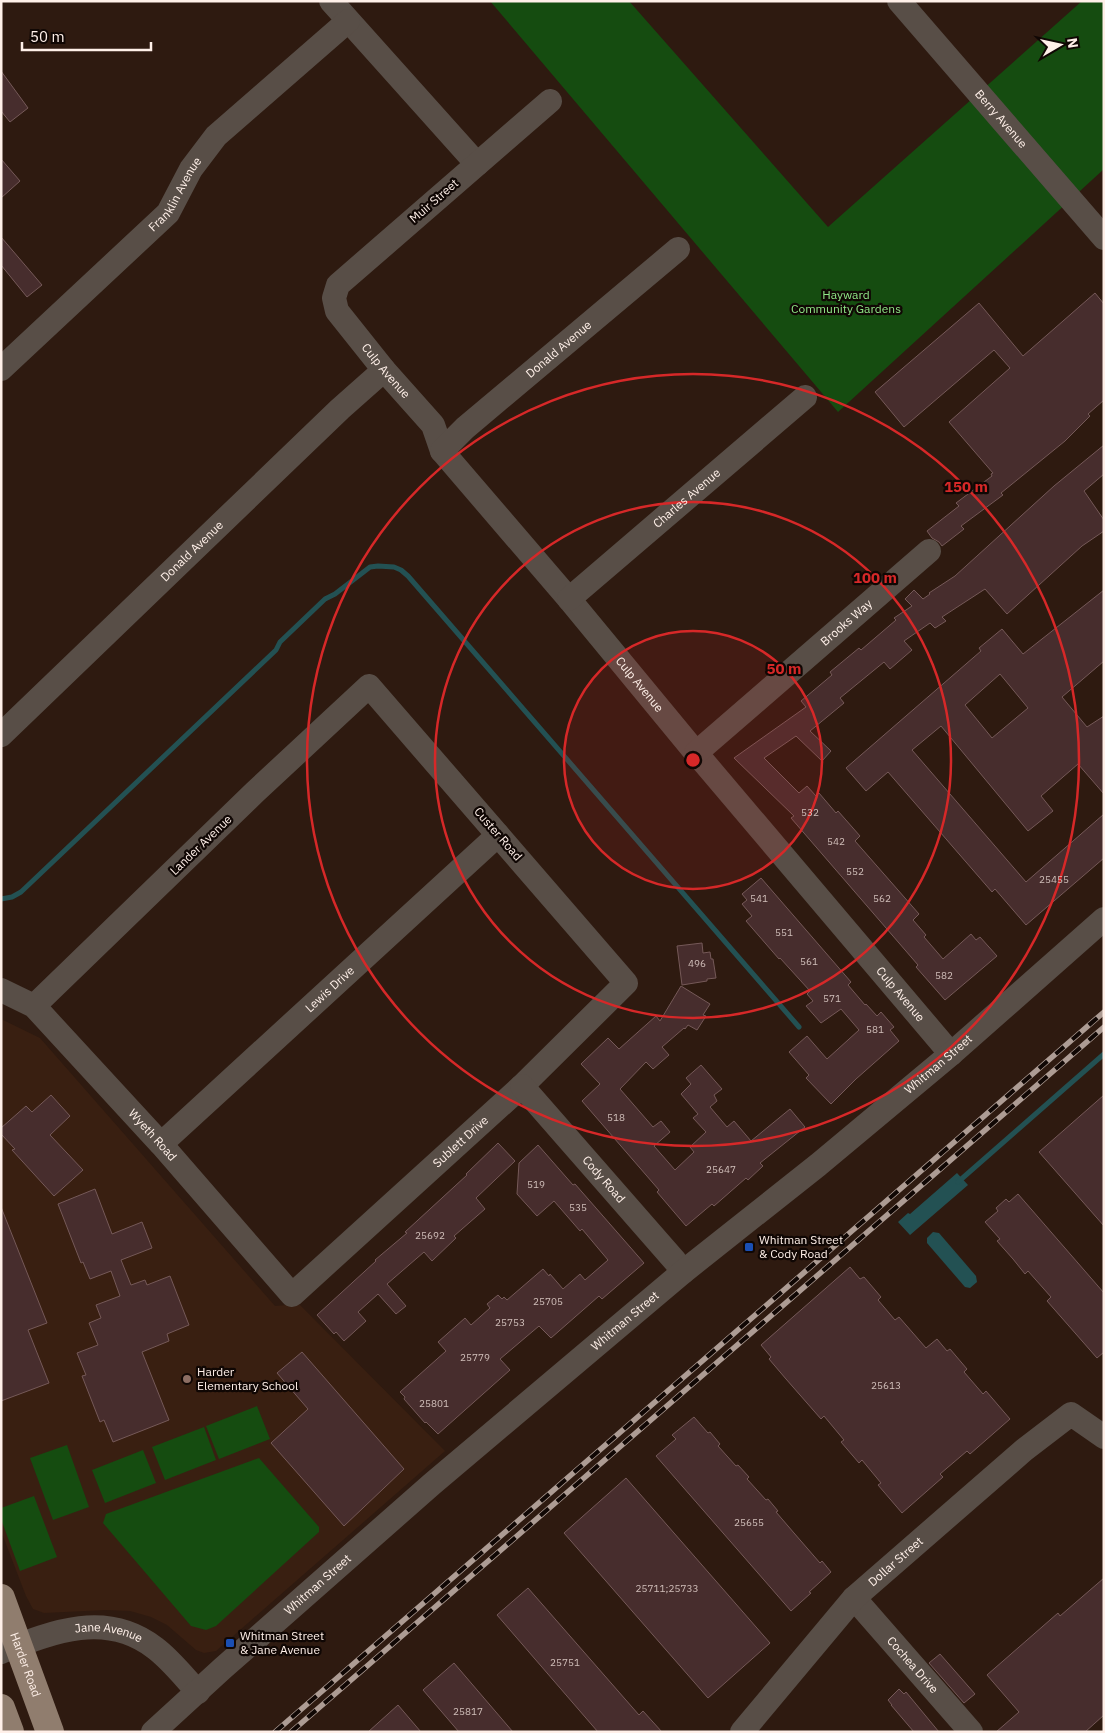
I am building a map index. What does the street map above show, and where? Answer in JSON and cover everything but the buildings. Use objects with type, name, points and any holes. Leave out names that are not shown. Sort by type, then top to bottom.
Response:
[{"type":"main road","name":"Harder Road","points":[[1,1598],[10,1649],[28,1676],[50,1732]]},
{"type":"main road","points":[[1,1708],[10,1732]]},
{"type":"street","points":[[331,1],[477,164]]},
{"type":"street","name":"Berry Avenue","points":[[899,1],[1104,238]]},
{"type":"street","name":"Franklin Avenue","points":[[1,369],[168,213],[191,169],[216,136],[348,20]]},
{"type":"street","name":"Muir Street","points":[[337,312],[334,298],[338,285],[550,100]]},
{"type":"street","name":"Donald Avenue","points":[[442,451],[466,428],[678,249]]},
{"type":"street","name":"Culp Avenue","points":[[337,312],[384,370],[433,425],[442,451],[569,599],[696,754],[951,1054]]},
{"type":"street","name":"Donald Avenue","points":[[1,735],[340,409],[384,370]]},
{"type":"street","name":"Charles Avenue","points":[[569,599],[806,397]]},
{"type":"street","name":"Brooks Way","points":[[696,754],[928,551]]},
{"type":"street","name":"Custer Road","points":[[370,686],[626,983]]},
{"type":"street","name":"Lander Avenue","points":[[34,1006],[255,792],[370,686]]},
{"type":"street","name":"Lewis Drive","points":[[161,1144],[498,835]]},
{"type":"street","name":"Whitman Street","points":[[153,1732],[432,1484],[683,1272],[818,1166],[951,1054],[1104,919]]},
{"type":"street","name":"Sublett Drive","points":[[292,1295],[522,1086],[626,983]]},
{"type":"street","name":"Wyeth Road","points":[[1,990],[34,1006],[161,1144],[292,1295]]},
{"type":"street","name":"Cody Road","points":[[522,1086],[683,1272]]},
{"type":"street","name":"Dollar Street","points":[[742,1732],[854,1598],[1024,1450],[1071,1414],[1104,1437]]},
{"type":"street","name":"Cochea Drive","points":[[854,1598],[971,1732]]},
{"type":"street","name":"Jane Avenue","points":[[10,1649],[76,1628],[93,1626],[114,1628],[130,1633],[156,1648],[198,1692]]},
{"type":"shaded area","name":"Harder Elementary School","points":[[1,1019],[40,1038],[275,1306],[299,1304],[445,1451],[216,1651],[204,1653],[196,1650],[167,1625],[151,1617],[130,1611],[106,1610],[44,1613],[33,1609],[26,1596],[1,1531]]},
{"type":"green space","name":"Hayward Community Gardens","points":[[490,1],[629,1],[828,227],[1082,1],[1104,1],[1104,169],[838,412]]},
{"type":"green space","points":[[257,1406],[270,1439],[219,1459],[206,1426]]},
{"type":"green space","points":[[204,1427],[216,1460],[165,1480],[152,1447]]},
{"type":"green space","points":[[67,1445],[89,1507],[53,1520],[30,1458]]},
{"type":"green space","points":[[143,1450],[156,1483],[105,1503],[92,1470]]},
{"type":"green space","points":[[259,1458],[319,1527],[319,1532],[216,1626],[206,1630],[191,1626],[103,1523],[106,1514]]},
{"type":"green space","points":[[34,1496],[57,1557],[20,1571],[1,1519],[1,1508]]},
{"type":"water","points":[[957,1173],[968,1185],[910,1235],[898,1222],[908,1213],[910,1214]]},
{"type":"water","points":[[933,1232],[939,1233],[976,1276],[977,1282],[970,1288],[965,1287],[927,1243],[927,1238]]},
{"type":"waterway","points":[[1,899],[12,897],[21,892],[276,650],[280,642],[325,599],[335,594],[370,567],[394,567],[408,576],[799,1027]]},
{"type":"waterway","points":[[958,1182],[1104,1054]]},
{"type":"railway","points":[[275,1732],[1104,1012]]},
{"type":"railway","points":[[291,1732],[1104,1027]]},
{"type":"place","name":"Whitman Street & Cody Road","points":[[749,1247]]},
{"type":"place","name":"Harder Elementary School","points":[[187,1379]]},
{"type":"place","name":"Whitman Street & Jane Avenue","points":[[230,1643]]}]
